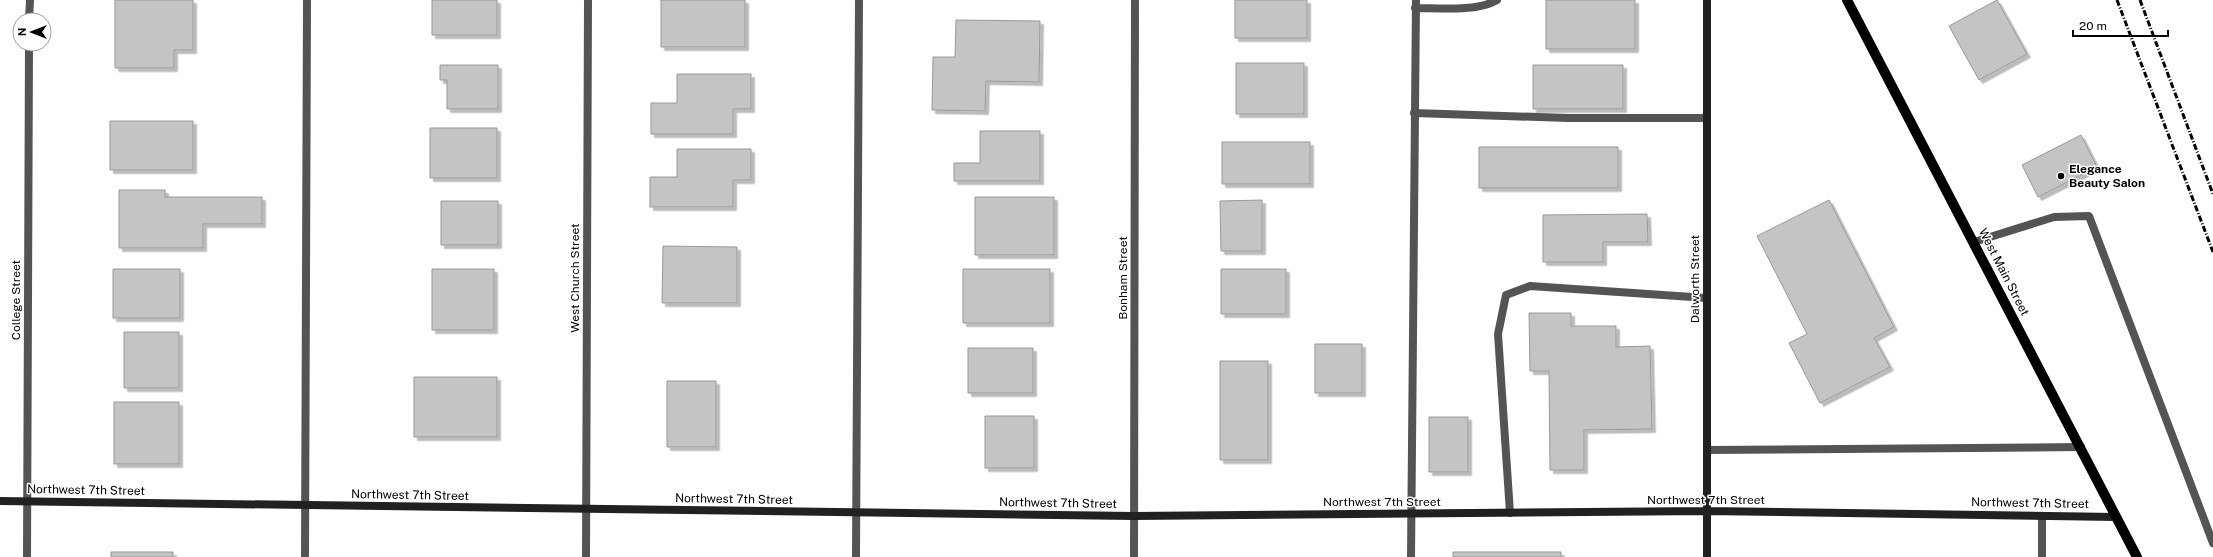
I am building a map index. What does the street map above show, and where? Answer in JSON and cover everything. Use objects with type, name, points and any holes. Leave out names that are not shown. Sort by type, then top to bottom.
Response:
[{"type":"main road","name":"West Main Street","points":[[1848,0],[2137,557]]},
{"type":"street","points":[[30,0],[30,12]]},
{"type":"street","points":[[305,557],[307,0]]},
{"type":"street","name":"West Church Street","points":[[586,557],[588,0]]},
{"type":"street","points":[[856,557],[859,0]]},
{"type":"street","name":"Bonham Street","points":[[1134,557],[1135,0]]},
{"type":"street","points":[[1411,557],[1416,4],[1452,9],[1490,4],[1497,0]]},
{"type":"street","name":"Dalworth Street","points":[[1707,0],[1707,557]]},
{"type":"street","name":"College Street","points":[[27,557],[29,52]]},
{"type":"street","points":[[1414,113],[1568,118],[1707,118]]},
{"type":"street","points":[[1974,242],[2054,217],[2089,216],[2213,543]]},
{"type":"street","points":[[1510,513],[1498,334],[1506,295],[1530,286],[1707,298]]},
{"type":"street","points":[[1707,450],[2081,448]]},
{"type":"street","name":"Northwest 7th Street","points":[[0,501],[586,510],[1134,516],[1707,511],[2116,517]]},
{"type":"street","points":[[2042,516],[2042,557]]},
{"type":"building","points":[[115,0],[193,0],[193,50],[174,50],[174,68],[115,68]]},
{"type":"building","points":[[432,0],[497,0],[497,35],[432,35]]},
{"type":"building","points":[[661,0],[745,0],[745,47],[661,47]]},
{"type":"building","points":[[1235,0],[1307,0],[1307,38],[1235,38]]},
{"type":"building","points":[[1546,0],[1635,0],[1635,49],[1546,49]]},
{"type":"building","points":[[1997,0],[2027,54],[1979,80],[1949,26]]},
{"type":"building","points":[[956,20],[1040,21],[1039,82],[986,81],[985,111],[932,110],[933,57],[955,57]]},
{"type":"building","points":[[1236,63],[1304,63],[1304,114],[1236,114]]},
{"type":"building","points":[[440,65],[498,65],[498,109],[447,109],[447,80],[440,80]]},
{"type":"building","points":[[1533,65],[1623,65],[1623,109],[1533,109]]},
{"type":"building","points":[[677,74],[751,74],[751,109],[733,109],[733,134],[651,134],[651,103],[677,103]]},
{"type":"building","points":[[110,121],[193,121],[193,170],[110,170]]},
{"type":"building","points":[[430,128],[497,128],[497,178],[430,178]]},
{"type":"building","points":[[980,131],[1040,131],[1040,181],[954,181],[954,163],[980,163]]},
{"type":"building","points":[[2081,135],[2097,167],[2038,197],[2022,165]]},
{"type":"building","points":[[1222,142],[1310,142],[1310,184],[1222,184]]},
{"type":"building","points":[[1479,147],[1618,147],[1618,188],[1479,188]]},
{"type":"building","points":[[677,149],[751,149],[751,180],[733,180],[733,207],[650,207],[650,177],[677,177]]},
{"type":"building","points":[[119,190],[165,190],[165,197],[262,197],[262,224],[203,224],[203,248],[119,248]]},
{"type":"building","points":[[975,197],[1054,197],[1054,255],[975,255]]},
{"type":"building","points":[[1262,200],[1262,251],[1221,251],[1220,201]]},
{"type":"building","points":[[1829,200],[1894,327],[1874,338],[1890,367],[1820,403],[1789,343],[1807,334],[1757,236]]},
{"type":"building","points":[[441,201],[498,201],[498,245],[441,245]]},
{"type":"building","points":[[1647,214],[1648,242],[1603,242],[1603,262],[1543,262],[1543,215]]},
{"type":"building","points":[[663,246],[737,247],[737,303],[662,303]]},
{"type":"building","points":[[113,269],[180,269],[180,318],[113,318]]},
{"type":"building","points":[[432,269],[494,269],[494,330],[432,330]]},
{"type":"building","points":[[963,269],[1050,269],[1050,323],[963,323]]},
{"type":"building","points":[[1221,269],[1286,269],[1286,314],[1221,314]]},
{"type":"building","points":[[1529,313],[1571,313],[1571,326],[1616,326],[1616,347],[1650,346],[1652,429],[1584,430],[1584,470],[1550,470],[1549,371],[1530,371]]},
{"type":"building","points":[[124,332],[179,332],[179,388],[124,388]]},
{"type":"building","points":[[1315,344],[1362,344],[1362,393],[1315,393]]},
{"type":"building","points":[[968,348],[1033,348],[1033,393],[968,393]]},
{"type":"building","points":[[1220,361],[1268,361],[1268,460],[1220,460]]},
{"type":"building","points":[[414,377],[497,377],[497,437],[414,437]]},
{"type":"building","points":[[667,381],[716,381],[716,447],[667,447]]},
{"type":"building","points":[[114,402],[179,402],[179,464],[114,464]]},
{"type":"building","points":[[985,416],[1034,416],[1034,468],[985,468]]},
{"type":"building","points":[[1429,417],[1468,417],[1468,472],[1429,472]]},
{"type":"building","points":[[111,552],[173,552],[173,557],[111,557]]},
{"type":"building","points":[[1453,552],[1561,552],[1561,557],[1453,557]]},
{"type":"railway","points":[[2117,0],[2213,252]]},
{"type":"railway","points":[[2140,0],[2213,194]]},
{"type":"place","name":"Elegance Beauty Salon","points":[[2061,176]]}]
